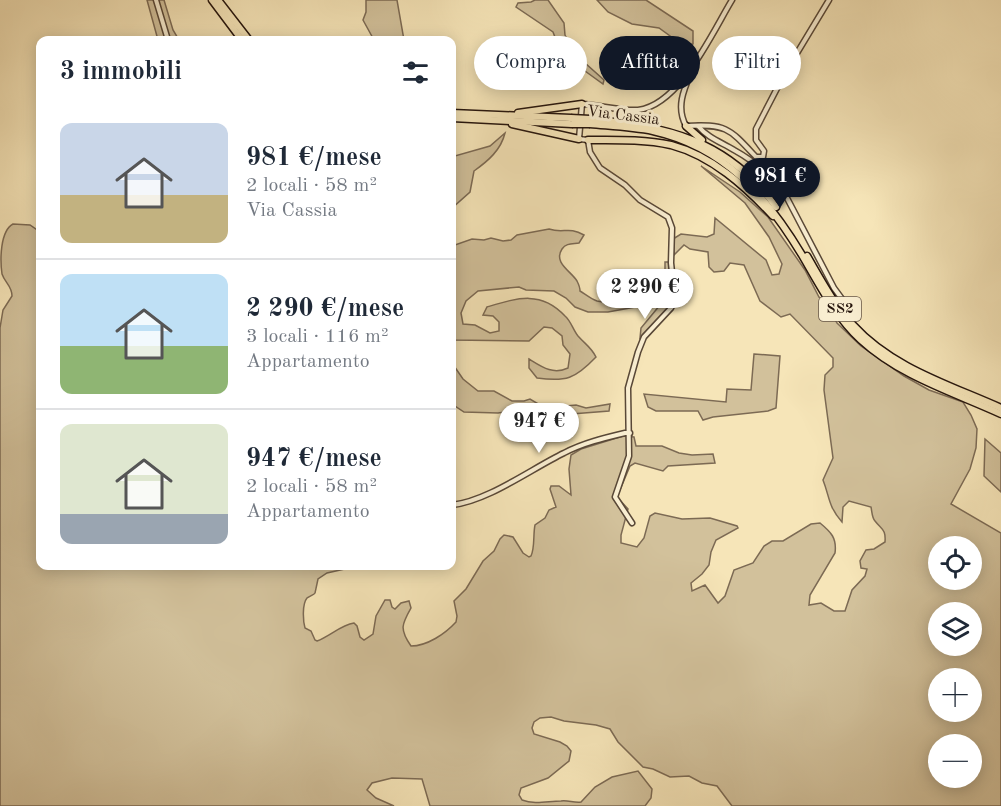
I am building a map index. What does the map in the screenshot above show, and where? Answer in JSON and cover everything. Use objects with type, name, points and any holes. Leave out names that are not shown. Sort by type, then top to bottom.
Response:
[{"type":"highway","points":[[212,0],[239,36]]},
{"type":"highway","points":[[218,0],[246,36]]},
{"type":"highway","points":[[482,115],[499,112],[518,113],[582,104]]},
{"type":"highway","name":"Via Cassia","points":[[456,113],[654,127],[702,143],[724,156],[749,176],[773,204],[791,229],[834,301],[865,338],[891,358],[912,369],[1001,408]]},
{"type":"highway","name":"Via Cassia","points":[[456,118],[572,121]]},
{"type":"highway","points":[[494,120],[579,139]]},
{"type":"highway","name":"Via Cassia","points":[[590,122],[672,136],[723,161],[770,206],[787,230],[830,303],[868,346],[892,364],[1001,414]]},
{"type":"highway","points":[[686,126],[697,137],[724,156]]},
{"type":"highway","points":[[588,140],[650,142],[694,154],[742,185],[787,230]]},
{"type":"street","points":[[156,0],[167,36]]},
{"type":"street","points":[[700,54],[732,0]]},
{"type":"street","points":[[684,90],[681,99],[681,114],[686,126],[714,126],[729,130],[756,157],[764,156],[764,149],[755,138],[756,129],[785,73],[829,0]]},
{"type":"street","points":[[632,523],[615,497],[628,463],[630,433],[628,388],[641,342],[674,301],[671,263],[672,226],[668,216],[640,200],[625,185],[600,168],[592,156],[588,140],[579,139],[582,104],[631,110],[647,107],[666,97],[672,90]]},
{"type":"street","points":[[698,126],[706,135],[743,155],[778,185],[834,288],[848,307]]},
{"type":"street","points":[[456,504],[487,494],[572,449],[630,433]]},
{"type":"shaded area","points":[[147,0],[164,0],[177,36],[157,36]]},
{"type":"shaded area","points":[[366,0],[397,0],[403,36],[372,36],[363,20]]},
{"type":"shaded area","points":[[548,0],[564,23],[566,36],[555,36],[553,32],[516,7],[518,3]]},
{"type":"shaded area","points":[[597,0],[646,0],[693,31],[693,36],[670,36],[659,28],[632,24],[608,12]]},
{"type":"shaded area","points":[[587,65],[599,76],[599,81],[587,72]]},
{"type":"shaded area","points":[[505,133],[493,155],[474,171],[470,192],[456,204],[456,156],[490,146]]},
{"type":"shaded area","points":[[701,166],[740,192],[768,217],[805,270],[819,297],[837,323],[861,346],[904,376],[929,390],[963,402],[971,415],[977,429],[976,448],[970,469],[951,504],[1001,533],[1001,806],[732,806],[717,786],[702,783],[689,776],[670,777],[643,767],[618,742],[610,729],[551,717],[540,718],[534,722],[532,728],[534,734],[567,746],[571,751],[569,761],[548,778],[521,788],[519,795],[522,800],[537,803],[581,802],[595,787],[612,777],[638,771],[652,789],[651,798],[645,806],[430,806],[422,779],[392,778],[372,783],[367,790],[376,798],[394,806],[0,806],[0,328],[3,310],[12,296],[2,274],[1,254],[3,239],[13,224],[30,225],[36,229],[36,570],[340,570],[327,573],[318,579],[315,593],[307,598],[304,604],[305,628],[311,631],[315,640],[354,623],[360,637],[364,640],[373,634],[376,616],[385,600],[390,600],[395,609],[401,603],[409,601],[411,608],[403,631],[411,646],[423,644],[435,638],[456,622],[454,601],[466,589],[483,561],[494,551],[504,535],[513,537],[523,553],[531,556],[535,525],[545,518],[549,510],[556,507],[551,486],[559,486],[571,495],[569,469],[571,455],[581,449],[623,436],[634,437],[636,446],[662,446],[679,453],[692,455],[713,454],[715,463],[668,466],[663,471],[635,463],[630,466],[617,497],[628,509],[621,543],[637,547],[644,538],[650,516],[655,513],[682,519],[710,518],[737,526],[738,528],[716,540],[709,565],[691,583],[692,591],[705,585],[718,603],[725,596],[734,570],[753,563],[764,546],[772,541],[783,541],[811,524],[820,523],[832,536],[835,553],[810,595],[809,605],[821,603],[834,611],[845,611],[852,590],[865,576],[867,569],[861,568],[860,561],[866,550],[874,549],[885,542],[885,534],[873,518],[871,507],[849,501],[843,507],[842,522],[832,506],[823,480],[833,458],[824,390],[825,375],[833,367],[833,358],[790,314],[781,317],[760,301],[744,265],[730,263],[724,271],[714,272],[709,267],[708,252],[690,249],[684,245],[674,255],[673,239],[681,234],[707,237],[714,234],[715,218],[766,260],[772,275],[779,274],[782,264],[769,237],[745,203]]},
{"type":"shaded area","points":[[549,229],[570,230],[584,235],[579,243],[569,244],[562,249],[561,263],[577,281],[580,291],[595,300],[605,302],[632,302],[665,293],[665,262],[669,262],[673,289],[670,306],[640,338],[641,328],[660,305],[652,304],[608,312],[588,312],[575,307],[554,291],[526,290],[519,287],[478,291],[466,301],[461,313],[463,324],[475,325],[490,333],[499,331],[499,322],[493,316],[483,315],[487,307],[528,298],[547,302],[556,308],[567,318],[578,336],[596,357],[576,374],[563,379],[537,378],[529,368],[529,359],[552,370],[568,368],[570,354],[563,345],[562,336],[552,328],[544,327],[529,341],[456,340],[456,245],[472,239],[511,240],[517,235]]},
{"type":"shaded area","points":[[754,354],[780,356],[776,408],[703,420],[698,411],[656,411],[648,407],[644,394],[726,402],[727,389],[751,390]]},
{"type":"shaded area","points":[[456,369],[463,379],[478,391],[494,391],[512,401],[530,399],[545,408],[576,405],[586,408],[610,404],[609,411],[546,416],[518,410],[498,413],[464,412],[456,407]]},
{"type":"shaded area","points":[[985,439],[1001,453],[1001,492],[984,476]]}]
